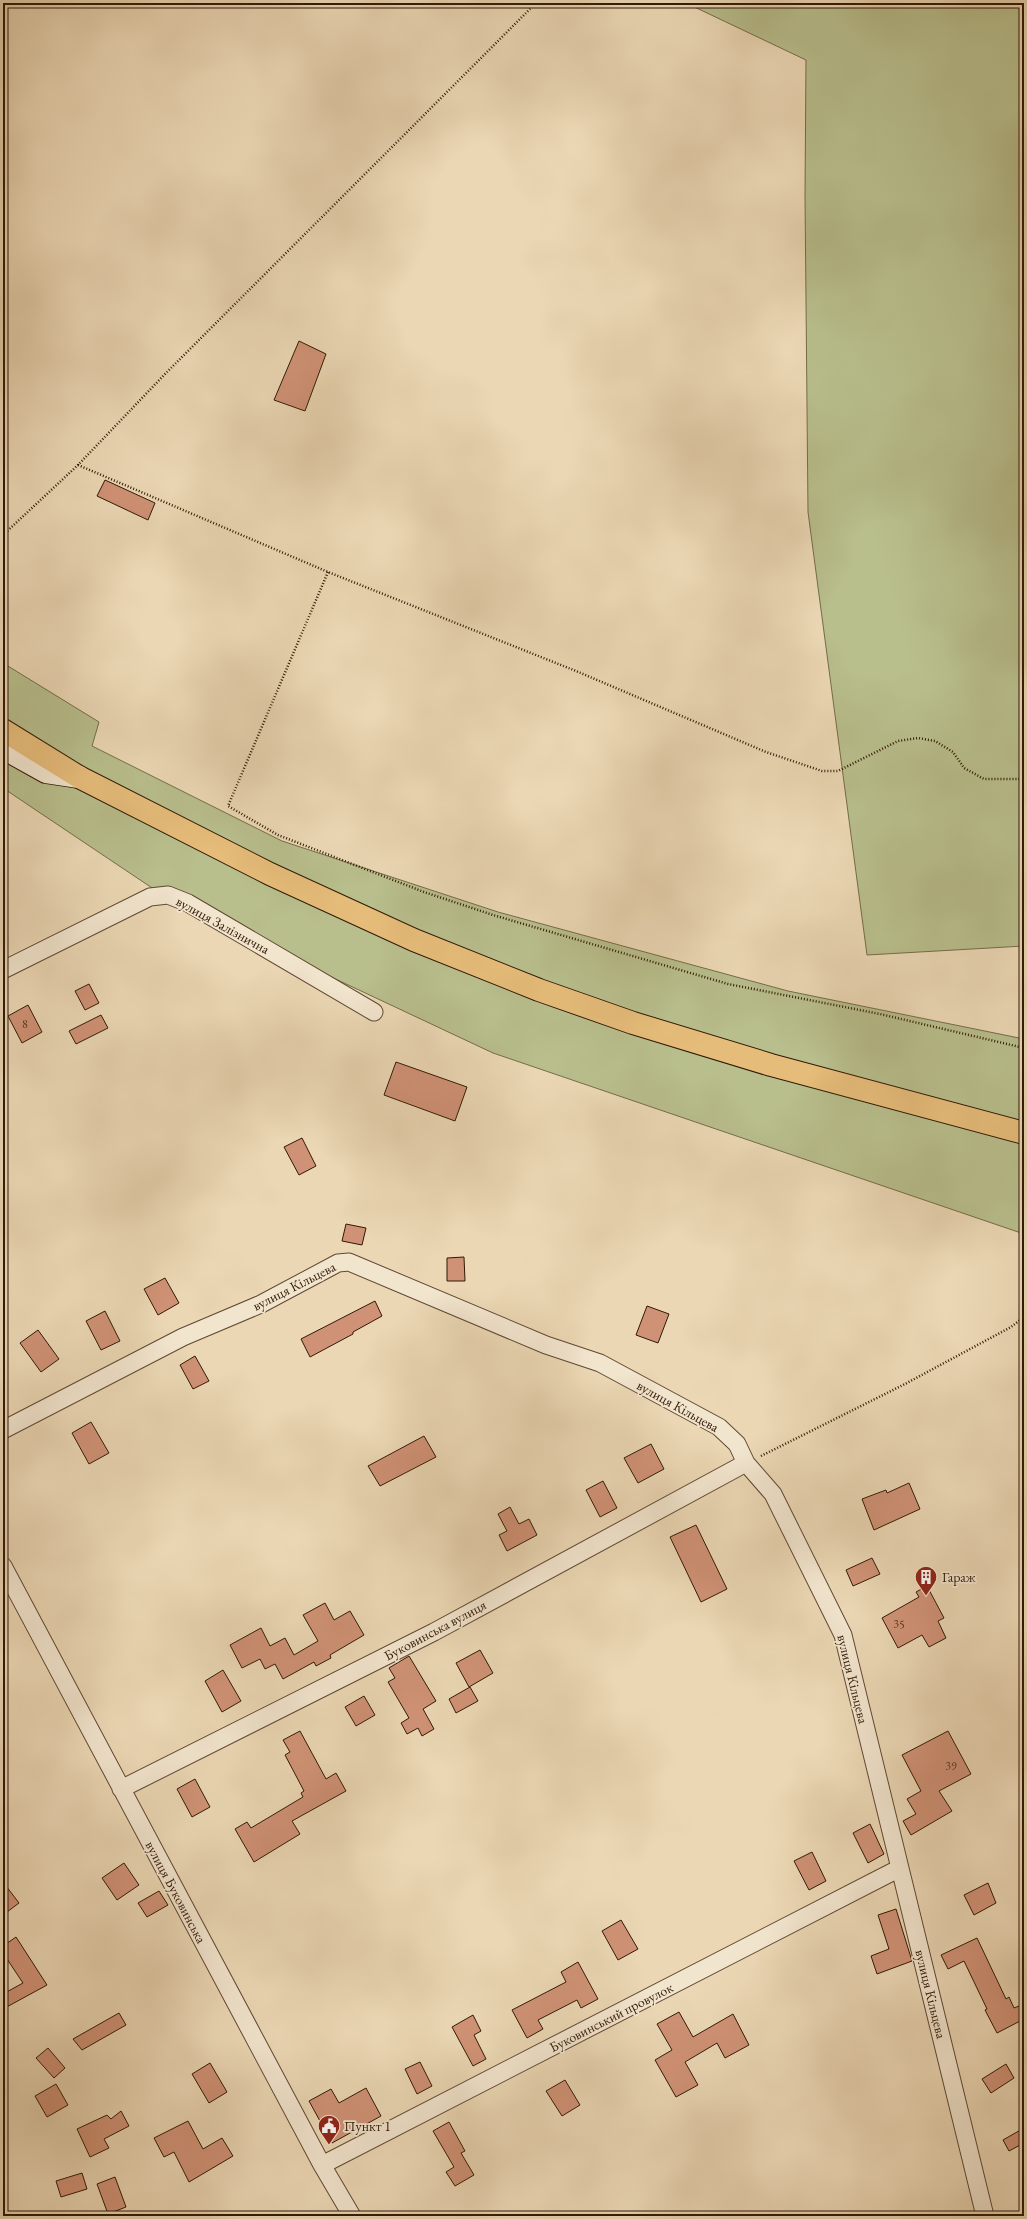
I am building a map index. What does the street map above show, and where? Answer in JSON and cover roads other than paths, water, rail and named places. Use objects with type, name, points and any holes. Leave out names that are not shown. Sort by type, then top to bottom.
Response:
[{"type":"highway","points":[[3,730],[79,777],[277,877],[414,940],[539,990],[633,1023],[771,1065],[1024,1133]]},
{"type":"main road","points":[[3,748],[46,772],[79,777]]},
{"type":"street","name":"вулиця Залізнична","points":[[3,970],[150,897],[168,895],[188,903],[374,1012]]},
{"type":"street","name":"вулиця Кільцева","points":[[3,1430],[183,1337],[261,1304],[338,1263],[349,1262],[546,1345],[600,1363],[719,1427],[737,1444],[746,1463],[773,1494],[843,1635],[985,2216]]},
{"type":"street","name":"Буковинська вулиця","points":[[121,1789],[434,1632],[746,1463]]},
{"type":"street","name":"вулиця Буковинська","points":[[3,1566],[322,2165],[352,2216]]},
{"type":"street","name":"Буковинський провулок","points":[[322,2165],[900,1868]]},
{"type":"place","name":"Гараж","points":[[926,1596]]},
{"type":"place","name":"Пункт 1","points":[[329,2146]]}]
